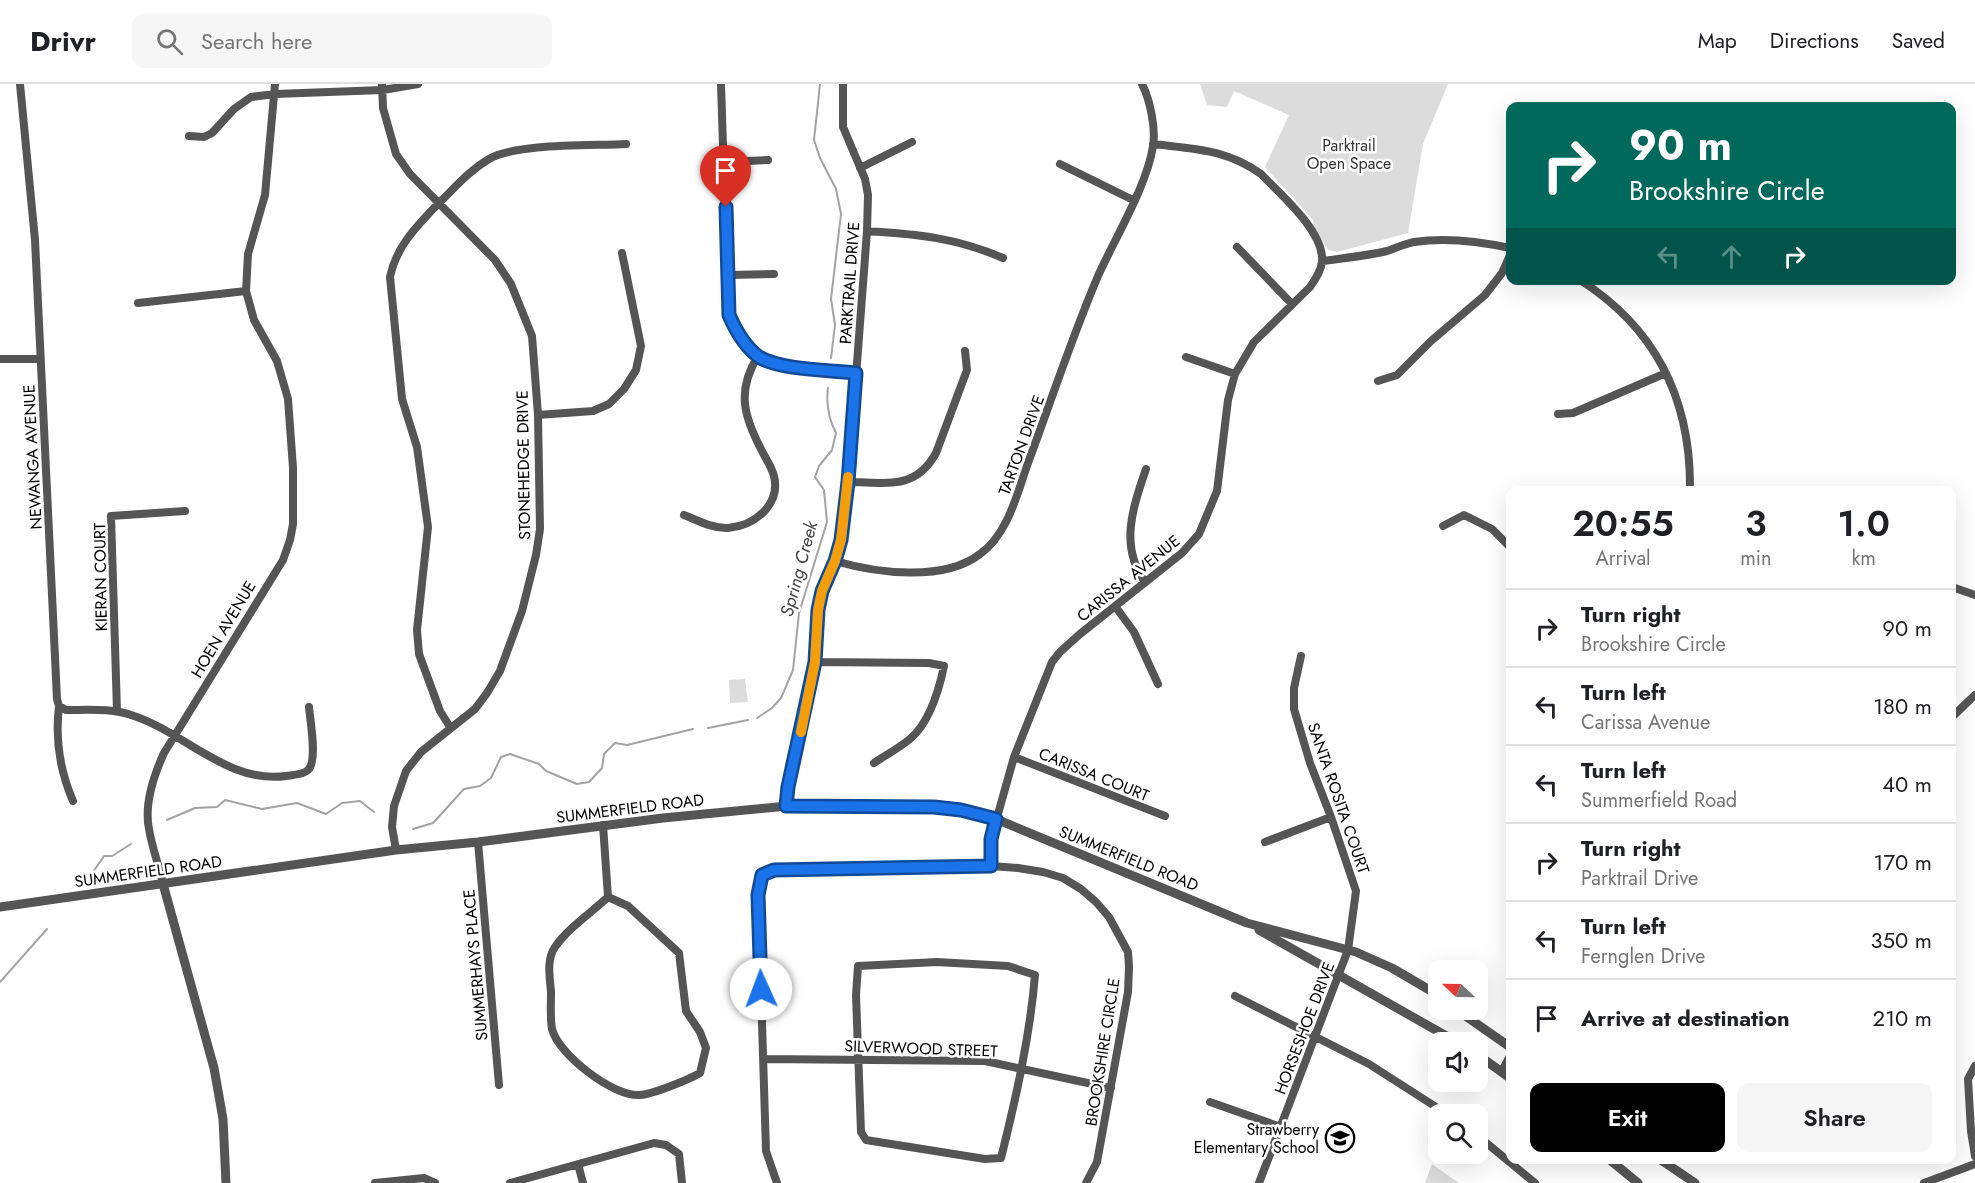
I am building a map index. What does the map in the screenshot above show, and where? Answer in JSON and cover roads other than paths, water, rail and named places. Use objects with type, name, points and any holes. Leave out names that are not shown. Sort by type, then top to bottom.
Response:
[{"type":"street","name":"NEWANGA AVENUE","points":[[20,84],[34,240],[59,706],[57,721],[64,780],[73,801]]},
{"type":"street","name":"HOEN AVENUE","points":[[226,1183],[223,1119],[214,1068],[163,884],[148,816],[157,769],[283,560],[293,524],[293,468],[288,399],[277,361],[254,320],[246,291],[248,254],[265,195],[275,84]]},
{"type":"street","points":[[189,136],[204,137],[212,133],[234,109],[250,97],[418,84]]},
{"type":"street","points":[[721,84],[729,315],[736,331],[758,356],[778,364],[856,373]]},
{"type":"street","name":"PARKTRAIL DRIVE","points":[[786,806],[815,662],[818,610],[822,591],[841,540],[848,482],[868,195],[860,168],[843,127],[841,114],[843,84]]},
{"type":"street","points":[[1142,84],[1152,119],[1153,144],[1218,152],[1254,168],[1312,229],[1320,245],[1323,261],[1352,258],[1412,242],[1476,240],[1506,247]]},
{"type":"street","name":"STONEHEDGE DRIVE","points":[[382,87],[383,108],[396,154],[410,174],[495,260],[511,284],[532,336],[538,415],[540,529],[522,611],[500,671],[487,693],[475,709],[421,752],[406,771],[394,806],[392,826],[396,850]]},
{"type":"street","points":[[860,168],[912,142]]},
{"type":"street","points":[[450,727],[440,711],[419,654],[417,630],[428,527],[417,447],[402,399],[390,277],[393,261],[403,243],[439,204],[474,170],[501,154],[513,150],[626,144]]},
{"type":"street","name":"TARTON DRIVE","points":[[835,561],[876,571],[936,571],[968,563],[990,546],[1013,506],[1091,293],[1147,168],[1153,144]]},
{"type":"street","points":[[724,162],[768,159]]},
{"type":"street","points":[[1060,164],[1133,200]]},
{"type":"street","points":[[867,231],[940,237],[976,247],[1003,258]]},
{"type":"street","points":[[1237,247],[1292,304]]},
{"type":"street","points":[[538,415],[593,411],[609,404],[624,389],[636,370],[641,346],[622,253]]},
{"type":"street","name":"CARISSA AVENUE","points":[[991,866],[991,839],[1014,757],[1052,662],[1060,652],[1182,553],[1199,534],[1217,491],[1226,412],[1235,374],[1254,342],[1310,287],[1323,261]]},
{"type":"street","points":[[1378,381],[1397,375],[1431,341],[1485,295],[1506,264]]},
{"type":"street","points":[[728,275],[774,274]]},
{"type":"street","points":[[1587,285],[1612,303],[1651,345],[1666,373],[1685,428],[1690,486]]},
{"type":"street","points":[[138,303],[246,291]]},
{"type":"street","points":[[848,482],[893,482],[910,479],[925,469],[936,453],[966,370],[965,351]]},
{"type":"street","points":[[684,515],[710,525],[727,528],[755,519],[766,510],[773,498],[774,475],[751,431],[745,411],[744,390],[747,375],[758,356]]},
{"type":"street","points":[[1186,357],[1235,374]]},
{"type":"street","points":[[0,358],[40,359]]},
{"type":"street","points":[[1558,414],[1574,413],[1666,373]]},
{"type":"street","points":[[1145,582],[1132,559],[1130,529],[1135,502],[1146,469]]},
{"type":"street","name":"KIERAN COURT","points":[[117,711],[111,516],[185,512]]},
{"type":"street","points":[[1443,526],[1464,515],[1492,529],[1506,543]]},
{"type":"street","points":[[1956,588],[1975,595]]},
{"type":"street","points":[[1115,606],[1134,632],[1158,684]]},
{"type":"street","name":"SANTA ROSITA COURT","points":[[1301,656],[1294,688],[1294,709],[1310,762],[1332,817],[1356,891],[1348,951]]},
{"type":"street","points":[[815,662],[929,663],[944,666],[940,683],[920,728],[910,739],[874,763]]},
{"type":"street","points":[[1956,713],[1975,695]]},
{"type":"street","points":[[59,706],[66,710],[117,711],[146,720],[202,753],[247,772],[270,777],[298,774],[309,770],[314,760],[309,707]]},
{"type":"street","name":"CARISSA COURT","points":[[1014,757],[1165,816]]},
{"type":"street","name":"SUMMERFIELD ROAD","points":[[0,907],[396,850],[478,842],[603,825],[786,806],[934,807],[961,810],[996,819],[1247,923],[1439,1032]]},
{"type":"street","points":[[1266,842],[1332,817]]},
{"type":"street","points":[[603,825],[608,897]]},
{"type":"street","name":"SUMMERHAYS PLACE","points":[[478,842],[499,1085]]},
{"type":"street","name":"BROOKSHIRE CIRCLE","points":[[777,1183],[766,1150],[758,895],[762,875],[774,870],[991,866],[1043,872],[1063,878],[1081,889],[1109,917],[1128,952],[1128,992],[1111,1088],[1097,1162],[1086,1183]]},
{"type":"street","points":[[608,897],[628,906],[679,953],[686,1011],[700,1032],[706,1048],[700,1073],[687,1080],[640,1095],[619,1092],[596,1080],[558,1043],[552,1029],[549,964],[554,949],[570,930],[608,897]]},
{"type":"street","name":"SUMMERFIELD ROAD","points":[[1247,923],[1348,951],[1392,968],[1428,989]]},
{"type":"street","name":"HORSESHOE DRIVE","points":[[1259,1183],[1348,951]]},
{"type":"street","points":[[937,962],[1008,966],[1035,975],[1033,1003],[1001,1158],[985,1159],[866,1140],[861,1132],[858,1059],[856,995],[858,966],[937,962]]},
{"type":"street","points":[[1235,996],[1369,1064],[1431,1104]]},
{"type":"street","points":[[1471,1020],[1506,1044]]},
{"type":"street","name":"SILVERWOOD STREET","points":[[764,1059],[985,1061],[1111,1088]]},
{"type":"street","points":[[1488,1062],[1506,1074]]},
{"type":"street","points":[[1502,1071],[1506,1064]]},
{"type":"street","points":[[1975,1066],[1968,1080],[1975,1156]]},
{"type":"street","points":[[1210,1102],[1281,1128]]},
{"type":"street","points":[[510,1183],[654,1143],[666,1144],[679,1154],[682,1183]]},
{"type":"street","points":[[1488,1144],[1506,1159]]},
{"type":"street","points":[[578,1164],[583,1183]]},
{"type":"street","points":[[1512,1164],[1535,1183]]},
{"type":"street","points":[[1616,1164],[1638,1183]]},
{"type":"street","points":[[1667,1164],[1695,1183]]},
{"type":"street","points":[[1924,1183],[1975,1164]]},
{"type":"street","points":[[375,1183],[424,1178],[435,1183]]},
{"type":"waterway","name":"Spring Creek","points":[[820,84],[814,140],[820,158],[836,189],[841,214],[831,299],[835,325],[831,358]]},
{"type":"waterway","name":"Spring Creek","points":[[757,718],[772,708],[781,698],[793,670],[799,613],[827,522],[824,490],[815,477],[819,466],[832,450],[836,433],[828,411],[828,388]]},
{"type":"waterway","name":"Spring Creek","points":[[708,728],[748,720]]},
{"type":"waterway","name":"Spring Creek","points":[[413,829],[433,823],[464,789],[480,786],[491,778],[501,757],[510,754],[539,764],[546,771],[577,784],[589,782],[602,768],[604,754],[615,743],[627,745],[693,729]]},
{"type":"waterway","name":"Spring Creek","points":[[167,820],[195,808],[217,807],[225,800],[262,809],[297,803],[326,814],[342,803],[360,801],[374,812]]},
{"type":"waterway","name":"Spring Creek","points":[[91,875],[104,856],[112,856],[131,844]]},
{"type":"waterway","name":"Spring Creek","points":[[0,982],[47,929]]},
{"type":"place","name":"Strawberry Elementary School","points":[[1340,1138]]},
{"type":"park label","name":"Parktrail Open Space","points":[[1349,154]]}]
